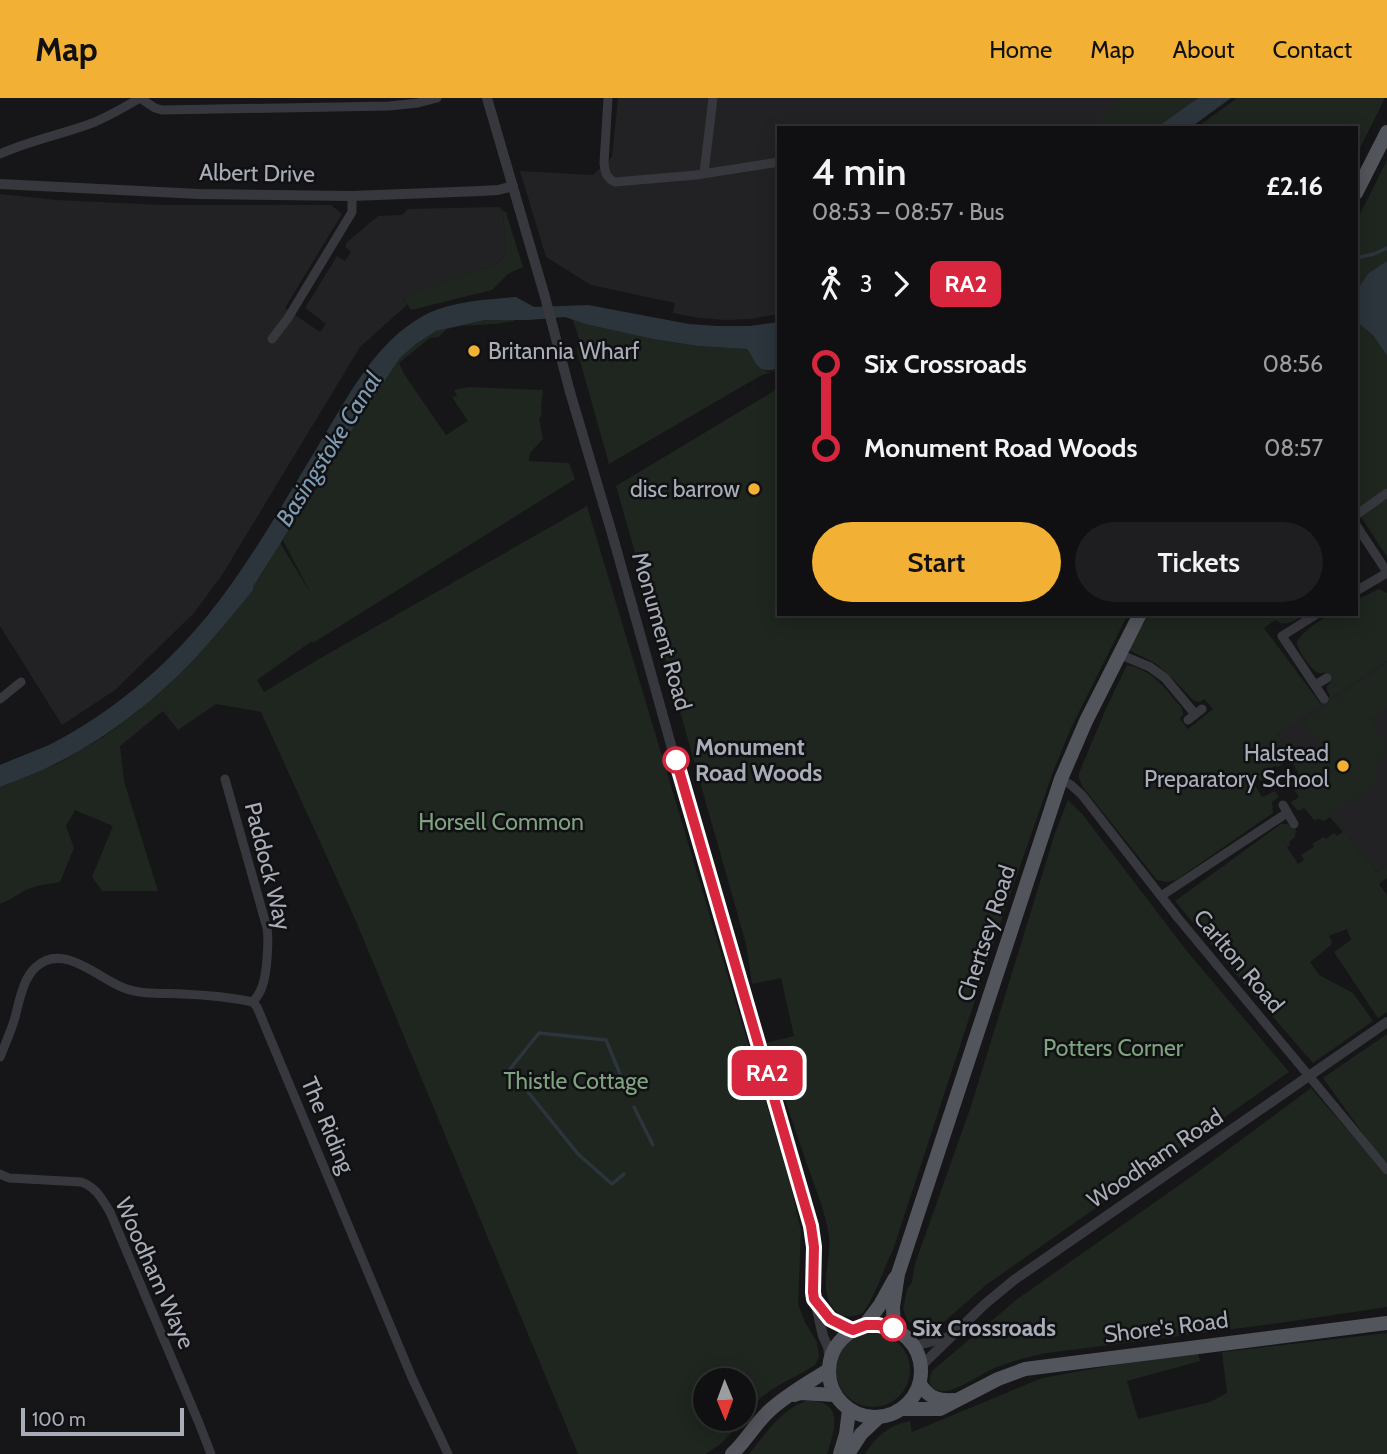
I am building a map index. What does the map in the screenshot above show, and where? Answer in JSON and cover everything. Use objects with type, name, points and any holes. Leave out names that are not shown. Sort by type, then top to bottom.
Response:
[{"type":"main road","points":[[1358,189],[1387,132]]},
{"type":"main road","name":"Chertsey Road","points":[[894,1329],[893,1307],[898,1274],[1061,779],[1086,721],[1139,616]]},
{"type":"main road","name":"Chertsey Road","points":[[860,1328],[880,1305],[898,1274]]},
{"type":"main road","name":"Shore's Road","points":[[903,1409],[940,1409],[998,1379],[1032,1367],[1387,1323]]},
{"type":"main road","points":[[878,1325],[902,1333],[914,1346],[920,1359],[920,1384],[914,1398],[903,1409],[891,1415],[878,1418],[858,1415],[849,1410],[835,1395],[830,1381],[829,1365],[834,1348],[843,1338],[860,1328],[878,1325]]},
{"type":"main road","points":[[732,1454],[744,1444],[765,1414],[829,1365]]},
{"type":"main road","points":[[920,1384],[932,1398],[943,1401],[958,1400]]},
{"type":"main road","points":[[786,1398],[800,1393],[835,1395]]},
{"type":"main road","points":[[840,1454],[849,1410]]},
{"type":"main road","points":[[848,1454],[861,1434],[878,1418]]},
{"type":"street","points":[[0,154],[94,122],[120,111],[140,98],[162,110],[395,106],[437,98]]},
{"type":"street","name":"Monument Road","points":[[487,98],[614,537],[690,813],[811,1226],[814,1247],[813,1292],[828,1347],[829,1365]]},
{"type":"street","points":[[608,98],[604,163],[605,173],[615,183],[777,162]]},
{"type":"street","points":[[704,173],[713,98]]},
{"type":"street","name":"Albert Drive","points":[[0,184],[199,194],[352,196],[498,190],[513,186]]},
{"type":"street","points":[[272,339],[288,318],[352,212],[352,196]]},
{"type":"street","points":[[1358,514],[1387,493]]},
{"type":"street","points":[[1358,528],[1387,573],[1358,590]]},
{"type":"street","points":[[1313,616],[1280,633],[1324,699]]},
{"type":"street","points":[[1119,654],[1140,662],[1165,678],[1195,714]]},
{"type":"street","points":[[1315,685],[1327,678]]},
{"type":"street","points":[[0,699],[21,682]]},
{"type":"street","name":"Paddock Way","points":[[225,779],[267,928],[264,981],[253,1002]]},
{"type":"street","name":"Carlton Road","points":[[1061,779],[1082,795],[1184,926],[1387,1170]]},
{"type":"street","points":[[1161,896],[1285,809],[1294,824]]},
{"type":"street","points":[[0,1056],[31,972],[42,963],[55,958],[77,963],[128,990],[222,996],[253,1002]]},
{"type":"street","name":"The Riding","points":[[253,1002],[448,1454]]},
{"type":"street","name":"Woodham Road","points":[[921,1366],[1014,1280],[1387,1022]]},
{"type":"street","name":"Woodham Waye","points":[[3,1178],[80,1182],[91,1186],[100,1196],[110,1212],[211,1454]]},
{"type":"street","points":[[814,1299],[837,1324],[860,1328]]},
{"type":"street","name":"Woodham Road","points":[[914,1346],[953,1336]]},
{"type":"shaded area","points":[[618,98],[1122,98],[1095,126],[777,126],[777,314],[750,319],[699,318],[673,313],[675,303],[591,285],[546,257],[520,171],[593,175],[612,157]]},
{"type":"shaded area","points":[[0,194],[57,200],[163,205],[331,205],[342,214],[285,308],[320,332],[326,324],[305,308],[337,256],[345,261],[351,252],[346,243],[378,216],[402,215],[408,209],[499,207],[503,211],[506,256],[494,265],[403,298],[408,304],[360,347],[222,575],[194,613],[115,690],[62,725],[0,626]]},
{"type":"shaded area","name":"Halstead Preparatory School","points":[[1387,661],[1387,865],[1376,872],[1332,815],[1277,734]]},
{"type":"green space","points":[[1122,98],[1198,98],[1159,126],[1094,126]]},
{"type":"green space","points":[[1237,98],[1385,98],[1358,152],[1358,126],[1199,126]]},
{"type":"green space","points":[[1387,160],[1387,557],[1361,517],[1364,511],[1358,503],[1358,218]]},
{"type":"green space","points":[[503,211],[506,212],[523,267],[508,274],[492,290],[411,310],[403,297],[494,265],[506,256]]},
{"type":"green space","name":"Horsell Common","points":[[485,320],[515,321],[447,329],[438,337],[430,338],[399,363],[404,374],[446,435],[468,421],[452,397],[457,396],[454,390],[469,387],[543,390],[542,414],[539,419],[543,439],[530,453],[529,461],[569,463],[575,479],[313,643],[312,641],[257,680],[264,692],[587,506],[790,1183],[801,1231],[798,1304],[817,1342],[819,1357],[815,1365],[776,1387],[756,1403],[756,1368],[693,1368],[693,1432],[732,1432],[706,1454],[578,1454],[355,919],[261,712],[216,704],[178,730],[163,711],[120,746],[124,781],[158,891],[102,891],[92,877],[113,826],[75,810],[66,826],[74,848],[60,882],[30,888],[0,904],[0,787],[57,764],[103,737],[169,684],[253,587],[279,541],[311,594],[283,540],[349,434],[400,358],[416,344],[436,331]]},
{"type":"green space","points":[[573,320],[653,339],[698,346],[747,349],[758,367],[768,372],[777,370],[760,376],[609,464],[577,350],[579,339]]},
{"type":"green space","points":[[777,389],[777,616],[1127,616],[1071,728],[1053,772],[893,1250],[868,1305],[863,1313],[853,1316],[837,1313],[828,1297],[827,1226],[766,1043],[794,1036],[781,978],[752,984],[746,944],[616,486]]},
{"type":"green space","points":[[1379,589],[1387,593],[1387,661],[1277,734],[1296,762],[1321,745],[1305,721],[1387,664],[1387,708],[1372,719],[1368,713],[1366,715],[1384,741],[1385,756],[1374,767],[1379,782],[1332,815],[1376,872],[1387,865],[1387,878],[1379,884],[1387,895],[1387,1012],[1378,1018],[1334,952],[1351,940],[1347,929],[1329,936],[1331,945],[1310,962],[1319,975],[1353,993],[1373,1021],[1313,1063],[1175,901],[1281,824],[1287,824],[1296,830],[1295,837],[1287,847],[1298,864],[1304,860],[1301,855],[1314,847],[1312,844],[1334,833],[1337,836],[1343,832],[1330,817],[1324,821],[1314,820],[1304,808],[1298,811],[1291,802],[1299,797],[1290,783],[1300,776],[1289,757],[1283,764],[1267,771],[1269,776],[1261,781],[1254,779],[1262,797],[1275,791],[1279,797],[1272,802],[1273,813],[1176,880],[1167,882],[1157,880],[1082,786],[1079,773],[1127,665],[1144,671],[1164,688],[1182,708],[1180,719],[1188,729],[1213,709],[1204,699],[1200,702],[1194,701],[1155,663],[1129,650],[1148,616],[1302,616],[1287,623],[1275,620],[1264,628],[1320,703],[1330,696],[1327,686],[1331,682],[1324,672],[1316,672],[1309,664],[1297,642],[1327,616],[1358,616],[1358,599]]},
{"type":"green space","name":"Potters Corner","points":[[1068,800],[1083,815],[1186,950],[1289,1072],[986,1285],[939,1328],[933,1332],[922,1332],[907,1320],[903,1309],[907,1289],[912,1282],[915,1264],[971,1106],[1055,833]]},
{"type":"green space","points":[[1387,1034],[1387,1162],[1323,1078]]},
{"type":"green space","points":[[1311,1088],[1387,1175],[1387,1307],[1047,1353],[998,1367],[952,1390],[937,1391],[932,1387],[932,1371],[1016,1300],[1195,1174]]},
{"type":"green space","points":[[866,1333],[880,1333],[894,1339],[904,1349],[910,1370],[904,1391],[894,1401],[880,1407],[866,1407],[852,1401],[842,1391],[836,1377],[836,1363],[842,1349],[852,1339]]},
{"type":"green space","points":[[1387,1333],[1387,1454],[865,1454],[889,1428],[910,1421],[912,1432],[1042,1378],[1198,1353],[1200,1361],[1127,1381],[1138,1419],[1210,1402],[1227,1393],[1222,1352]]},
{"type":"green space","points":[[806,1401],[827,1405],[832,1411],[833,1435],[827,1454],[749,1454],[781,1416]]},
{"type":"water","points":[[1198,98],[1231,98],[1193,126],[1159,126]]},
{"type":"water","points":[[1387,261],[1387,355],[1373,335],[1358,323],[1358,288],[1369,273]]},
{"type":"water","name":"Basingstoke Canal","points":[[516,297],[534,307],[588,305],[689,324],[750,326],[777,322],[777,369],[766,370],[758,367],[747,349],[698,346],[653,339],[565,317],[485,320],[436,331],[400,358],[349,434],[253,590],[198,655],[150,701],[97,740],[52,766],[0,787],[0,765],[49,745],[94,719],[135,688],[174,653],[208,615],[238,575],[375,357],[405,328],[423,316],[468,302]]},
{"type":"waterway","points":[[1358,258],[1387,248]]},
{"type":"waterway","points":[[510,1069],[539,1033],[606,1040],[628,1093]]},
{"type":"waterway","points":[[520,1082],[578,1154],[612,1184],[624,1174]]},
{"type":"waterway","points":[[634,1107],[653,1145]]},
{"type":"bus line","name":"RA2","points":[[676,760],[811,1226],[814,1247],[814,1299],[830,1319],[853,1330],[866,1325],[893,1328]]},
{"type":"place","name":"Britannia Wharf","points":[[474,351]]},
{"type":"place","name":"disc barrow","points":[[754,489]]},
{"type":"place","name":"Monument Road Woods","points":[[676,760]]},
{"type":"place","name":"Halstead Preparatory School","points":[[1343,766]]},
{"type":"place","name":"Six Crossroads","points":[[893,1328]]},
{"type":"park label","name":"Thistle Cottage","points":[[576,1081]]}]
